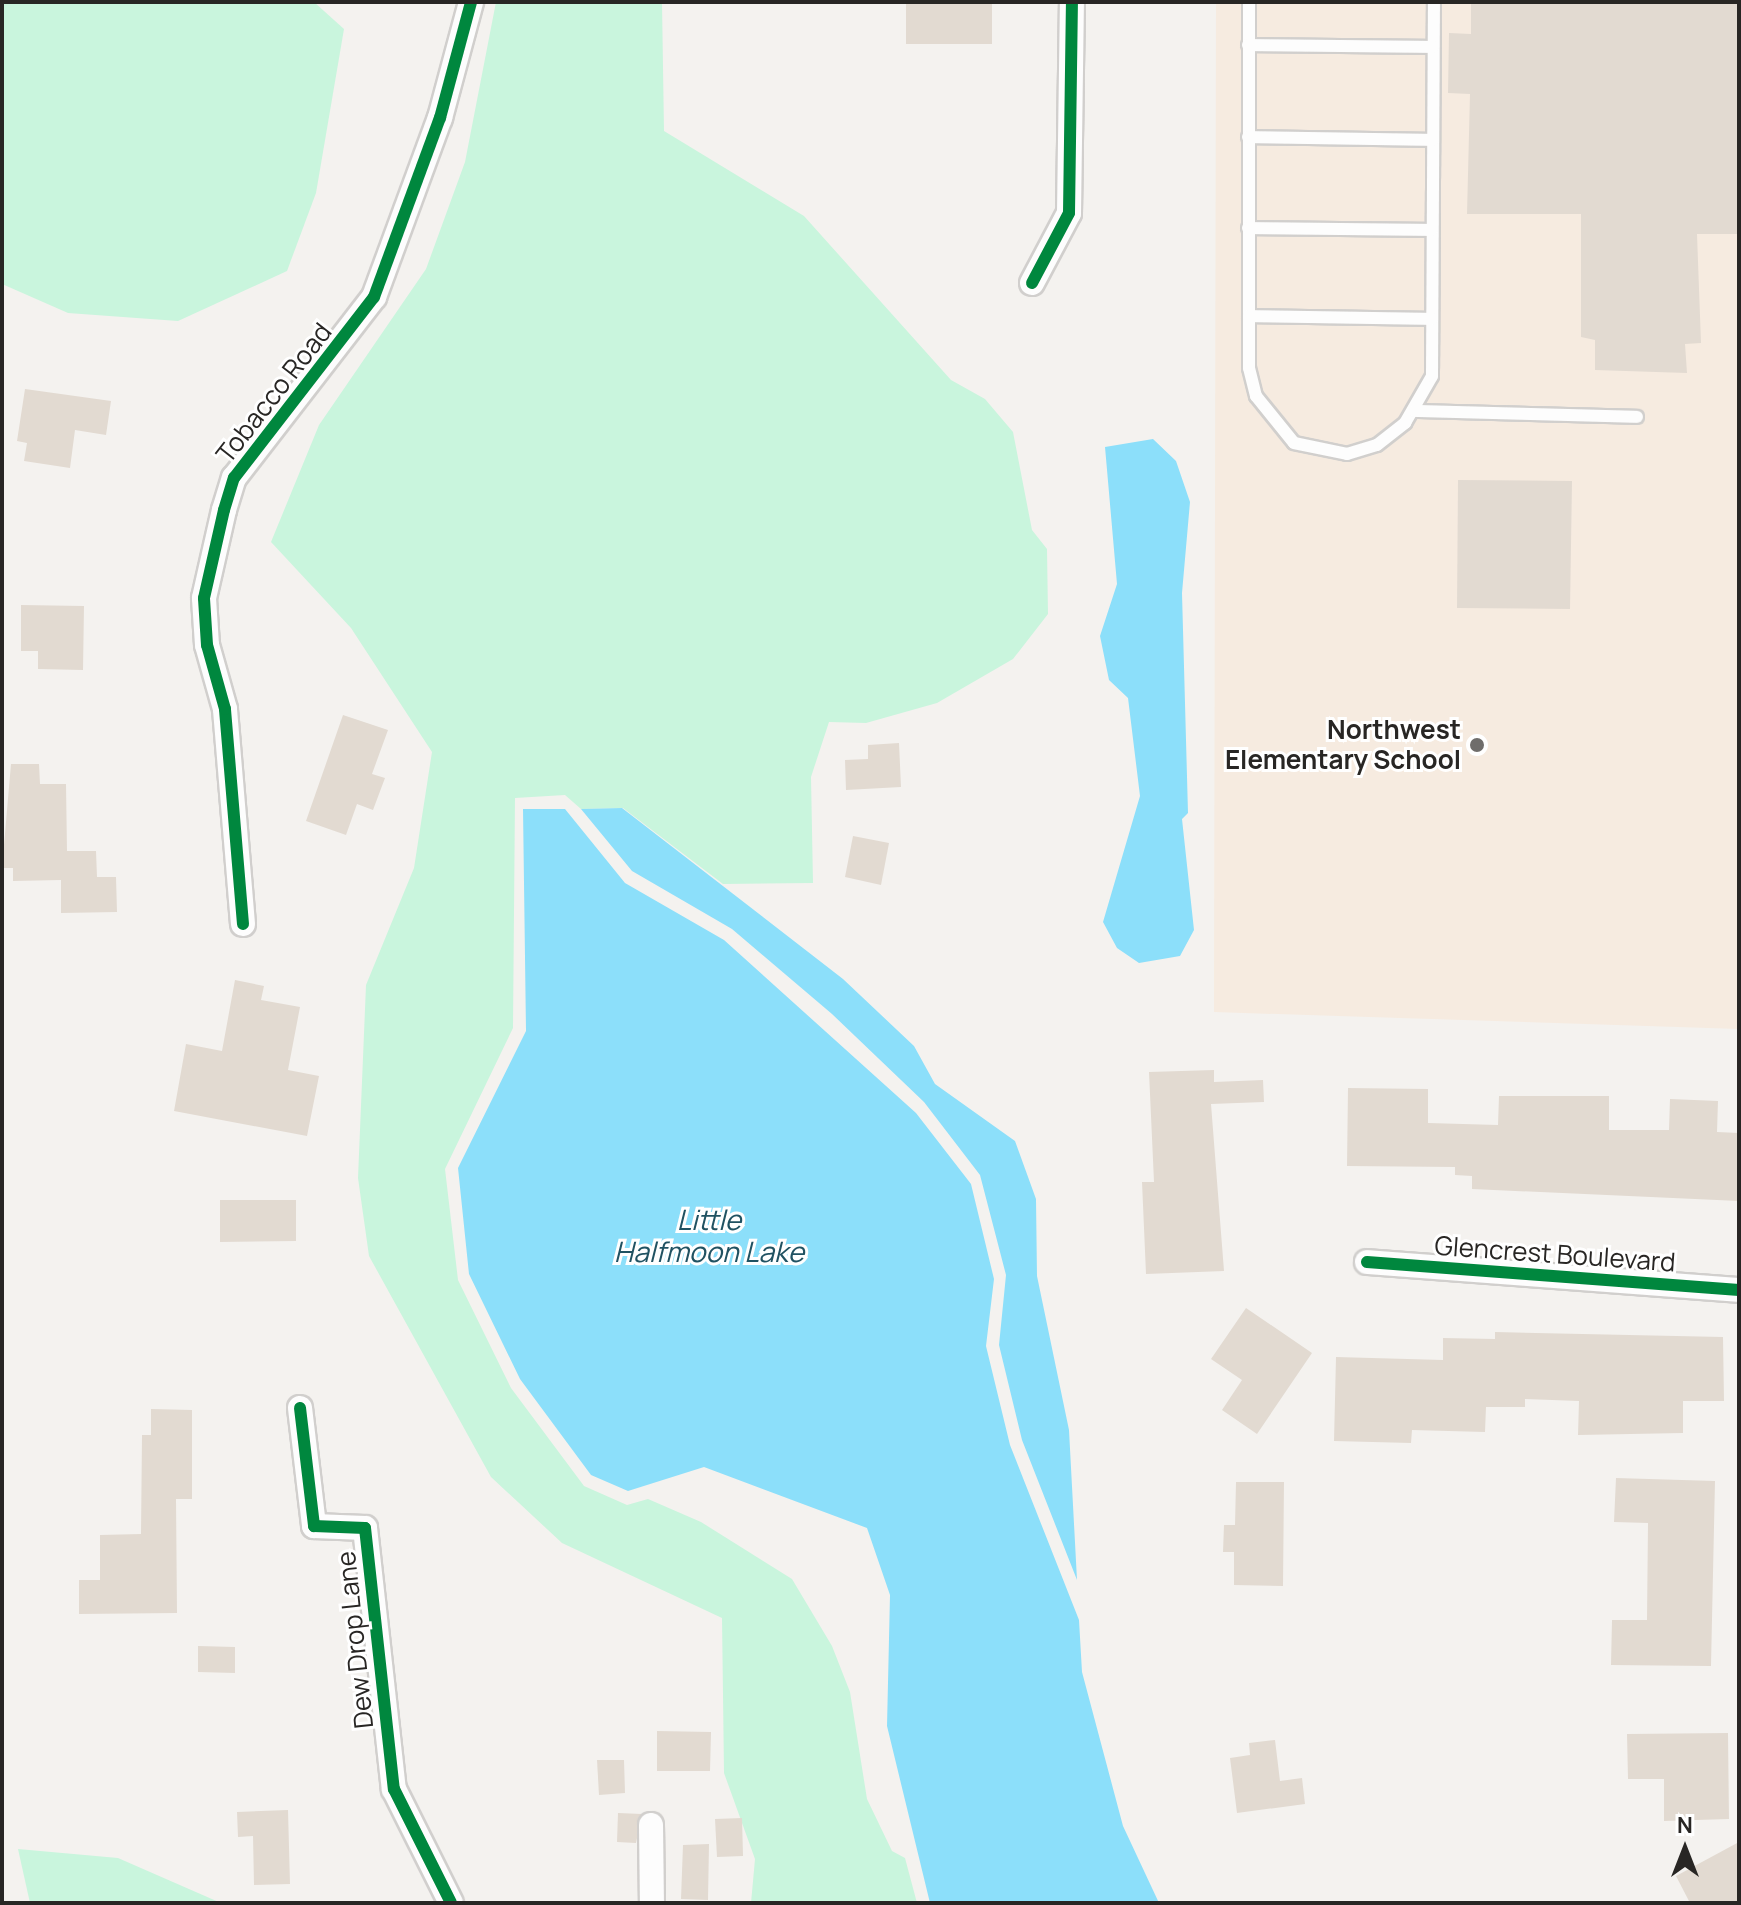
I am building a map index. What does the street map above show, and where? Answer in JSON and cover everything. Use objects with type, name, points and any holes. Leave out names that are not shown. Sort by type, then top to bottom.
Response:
[{"type":"street","name":"Tobacco Road","points":[[243,924],[225,709],[207,645],[204,598],[224,510],[234,478],[374,297],[440,118],[471,2]]},
{"type":"street","points":[[1032,283],[1069,213],[1072,2]]},
{"type":"street","name":"Glencrest Boulevard","points":[[1367,1262],[1739,1290]]},
{"type":"street","name":"Dew Drop Lane","points":[[300,1408],[314,1526],[365,1528],[394,1789],[451,1903]]},
{"type":"street","points":[[651,1825],[652,1903]]},
{"type":"lane","points":[[1249,2],[1249,316],[1256,396],[1294,443],[1347,454],[1377,445],[1415,411],[1432,376],[1434,2]]},
{"type":"lane","points":[[1248,45],[1433,47]]},
{"type":"lane","points":[[1248,137],[1433,140]]},
{"type":"lane","points":[[1248,228],[1432,230]]},
{"type":"lane","points":[[1249,316],[1432,319]]},
{"type":"lane","points":[[1415,411],[1637,417]]},
{"type":"shaded area","name":"Northwest Elementary School","points":[[1216,2],[1739,2],[1739,1029],[1214,1012]]},
{"type":"green space","points":[[2,2],[314,2],[344,29],[316,193],[287,271],[178,321],[68,313],[2,284]]},
{"type":"green space","points":[[496,2],[662,2],[664,131],[804,216],[951,380],[985,399],[1013,432],[1032,530],[1047,549],[1048,614],[1013,659],[937,703],[866,723],[829,722],[811,777],[813,883],[723,884],[623,808],[581,809],[565,795],[515,798],[513,1028],[445,1169],[458,1280],[511,1388],[584,1486],[627,1505],[648,1499],[701,1522],[792,1579],[832,1646],[850,1692],[867,1799],[892,1851],[905,1858],[917,1903],[751,1903],[755,1859],[724,1773],[722,1618],[562,1543],[491,1477],[369,1256],[358,1178],[366,985],[414,868],[432,752],[351,628],[271,542],[319,425],[426,269],[465,162]]},
{"type":"green space","points":[[18,1849],[118,1858],[221,1903],[30,1903]]},
{"type":"water","points":[[1153,439],[1176,461],[1190,502],[1182,593],[1188,813],[1182,819],[1194,930],[1180,956],[1139,963],[1117,948],[1103,922],[1140,796],[1128,698],[1109,680],[1100,636],[1117,584],[1105,447]]},
{"type":"water","points":[[622,808],[843,979],[914,1046],[935,1084],[1015,1141],[1036,1199],[1037,1276],[1069,1430],[1077,1580],[1022,1440],[999,1345],[1006,1275],[980,1175],[924,1102],[832,1014],[732,929],[632,871],[581,809]]},
{"type":"water","name":"Little Halfmoon Lake","points":[[523,809],[565,809],[625,883],[724,940],[916,1113],[971,1184],[994,1279],[986,1346],[1010,1445],[1079,1620],[1082,1672],[1123,1826],[1159,1903],[930,1903],[887,1726],[890,1595],[867,1528],[704,1467],[628,1491],[591,1475],[520,1379],[469,1274],[458,1168],[526,1031]]},
{"type":"building","points":[[906,2],[992,2],[992,44],[906,44]]},
{"type":"building","points":[[1471,2],[1739,2],[1739,234],[1697,234],[1701,343],[1685,344],[1687,373],[1595,370],[1595,340],[1581,337],[1581,214],[1467,214],[1470,94],[1448,93],[1449,33],[1471,34]]},
{"type":"building","points":[[25,389],[111,401],[106,435],[75,430],[70,468],[24,461],[27,443],[17,441]]},
{"type":"building","points":[[1458,480],[1572,481],[1570,609],[1457,608]]},
{"type":"building","points":[[21,605],[84,606],[83,670],[38,669],[38,651],[21,651]]},
{"type":"building","points":[[343,715],[388,730],[372,774],[385,778],[373,810],[357,804],[346,835],[306,821]]},
{"type":"building","points":[[899,743],[901,787],[846,790],[845,760],[868,759],[868,745]]},
{"type":"building","points":[[11,764],[39,764],[40,784],[66,784],[67,851],[96,851],[97,877],[116,877],[117,912],[61,913],[61,880],[13,881],[13,868],[2,868]]},
{"type":"building","points":[[853,836],[889,843],[881,885],[845,877]]},
{"type":"building","points":[[235,980],[264,986],[261,1000],[300,1007],[288,1070],[319,1076],[307,1136],[174,1111],[186,1044],[222,1051]]},
{"type":"building","points":[[1214,1070],[1214,1082],[1263,1080],[1264,1102],[1211,1104],[1224,1271],[1146,1274],[1142,1182],[1154,1182],[1149,1072]]},
{"type":"building","points":[[1348,1088],[1428,1089],[1428,1123],[1498,1125],[1499,1096],[1609,1096],[1609,1130],[1669,1130],[1670,1099],[1718,1101],[1717,1132],[1739,1133],[1739,1201],[1472,1189],[1472,1176],[1455,1175],[1455,1167],[1347,1166]]},
{"type":"building","points":[[220,1200],[296,1200],[296,1241],[220,1242]]},
{"type":"building","points":[[1246,1308],[1312,1353],[1257,1434],[1222,1410],[1242,1380],[1211,1359]]},
{"type":"building","points":[[1495,1332],[1723,1337],[1724,1401],[1683,1401],[1683,1433],[1578,1435],[1579,1401],[1525,1399],[1525,1407],[1486,1407],[1485,1432],[1412,1430],[1411,1443],[1334,1441],[1336,1357],[1443,1360],[1443,1338],[1495,1339]]},
{"type":"building","points":[[151,1409],[192,1410],[192,1499],[176,1499],[177,1613],[79,1614],[79,1580],[100,1580],[100,1535],[141,1534],[142,1435],[151,1435]]},
{"type":"building","points":[[1616,1478],[1715,1481],[1711,1666],[1611,1665],[1612,1620],[1647,1620],[1648,1523],[1614,1522]]},
{"type":"building","points":[[1236,1482],[1284,1482],[1283,1586],[1234,1585],[1234,1552],[1223,1552],[1224,1525],[1235,1525]]},
{"type":"building","points":[[198,1646],[235,1647],[235,1673],[198,1672]]},
{"type":"building","points":[[657,1731],[711,1732],[710,1771],[657,1771]]},
{"type":"building","points":[[1728,1733],[1729,1819],[1664,1821],[1664,1779],[1628,1779],[1627,1734]]},
{"type":"building","points":[[1275,1740],[1280,1781],[1302,1778],[1305,1804],[1237,1813],[1230,1758],[1250,1755],[1249,1743]]},
{"type":"building","points":[[597,1760],[624,1760],[625,1793],[599,1795]]},
{"type":"building","points":[[288,1810],[290,1884],[254,1885],[253,1836],[238,1837],[237,1812]]},
{"type":"building","points":[[618,1813],[642,1814],[636,1843],[617,1842]]},
{"type":"building","points":[[742,1818],[743,1856],[717,1857],[715,1819]]},
{"type":"building","points":[[1739,1842],[1739,1903],[1690,1903],[1676,1876]]},
{"type":"building","points":[[709,1844],[708,1900],[681,1899],[683,1845]]},
{"type":"cycle path","points":[[243,924],[225,709],[207,645],[204,598],[224,510],[234,478],[374,297],[440,118],[471,2]]},
{"type":"cycle path","points":[[1032,283],[1069,213],[1072,2]]},
{"type":"cycle path","points":[[1367,1262],[1739,1290]]},
{"type":"cycle path","points":[[300,1408],[314,1526],[365,1528],[394,1789],[451,1903]]},
{"type":"place","name":"Northwest Elementary School","points":[[1477,745]]}]
